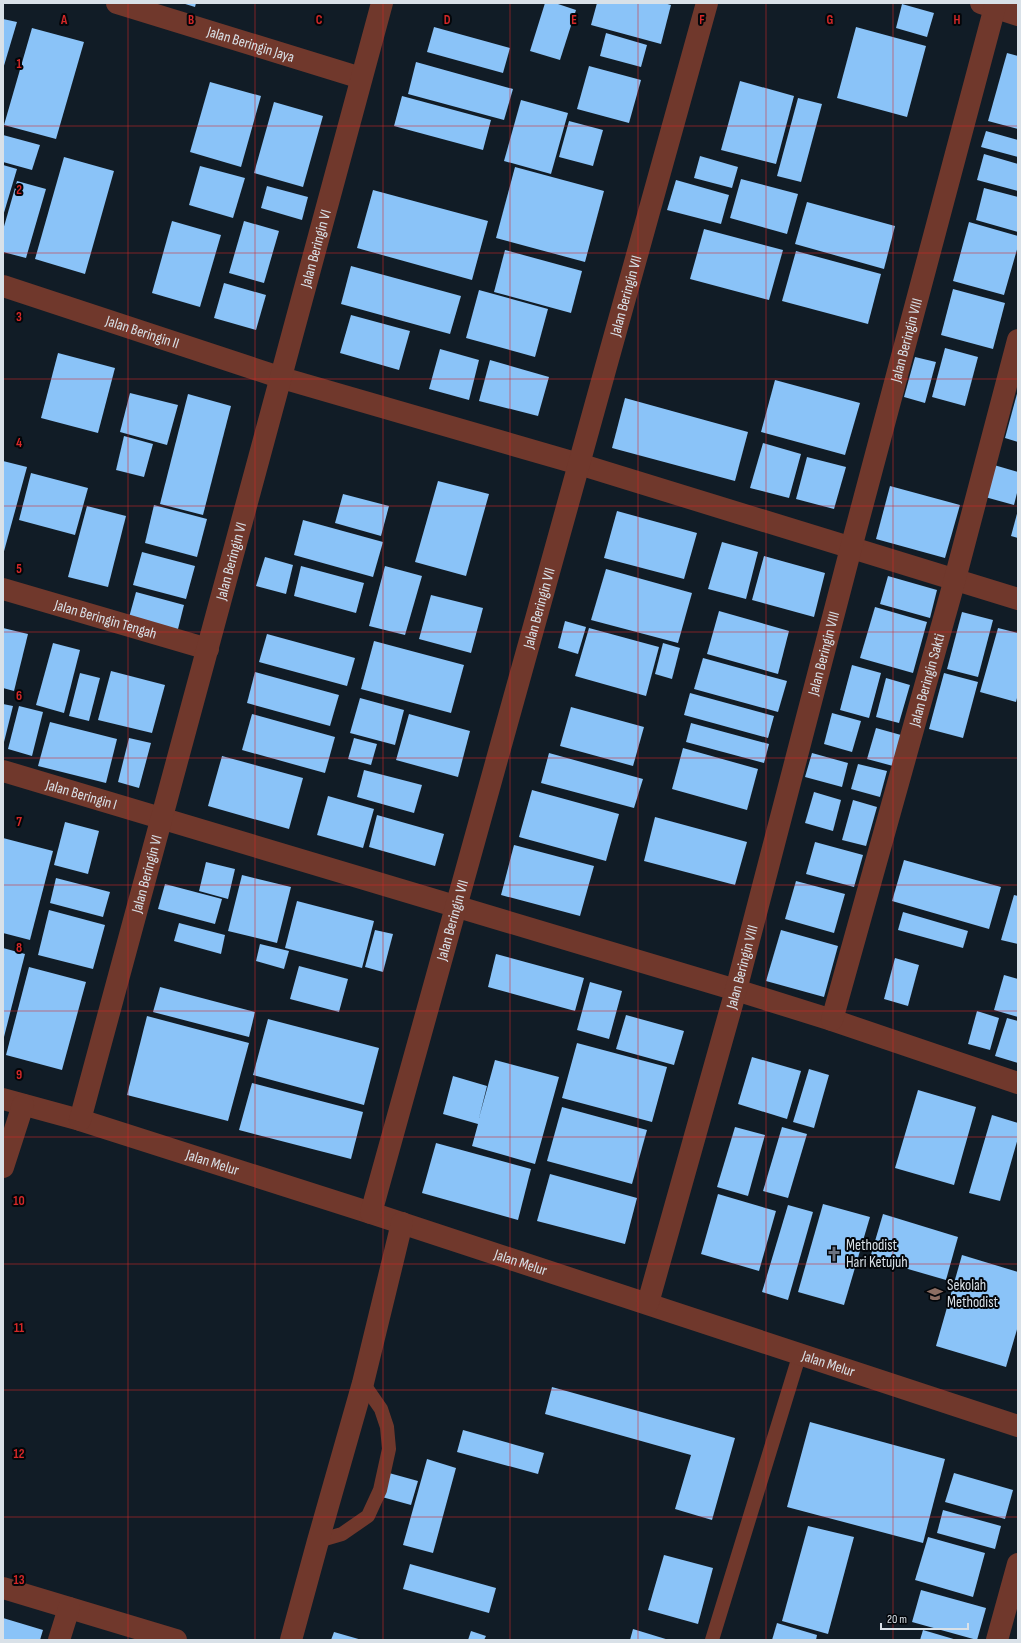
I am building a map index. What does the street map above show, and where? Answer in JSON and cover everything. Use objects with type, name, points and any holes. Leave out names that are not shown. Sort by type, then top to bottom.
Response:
[{"type":"street","name":"Jalan Beringin Jaya","points":[[117,3],[361,78]]},
{"type":"street","name":"Jalan Beringin VI","points":[[80,1120],[160,819],[282,378],[382,3]]},
{"type":"street","name":"Jalan Beringin VII","points":[[371,1213],[707,3]]},
{"type":"street","points":[[990,4],[1018,15]]},
{"type":"street","name":"Jalan Beringin VIII","points":[[648,1303],[736,990],[990,4]]},
{"type":"street","name":"Jalan Beringin II","points":[[3,286],[282,378],[579,464],[1018,599]]},
{"type":"street","name":"Jalan Beringin Sakti","points":[[832,1020],[955,579],[1018,340]]},
{"type":"street","name":"Jalan Beringin Tengah","points":[[3,589],[208,649]]},
{"type":"street","name":"Jalan Beringin I","points":[[3,771],[736,990],[832,1020],[1018,1083]]},
{"type":"street","points":[[3,1167],[13,1102]]},
{"type":"street","name":"Jalan Melur","points":[[13,1102],[80,1120],[371,1213],[1018,1426]]},
{"type":"street","points":[[291,1640],[363,1383],[402,1223]]},
{"type":"street","points":[[997,1640],[1018,1564]]},
{"type":"street","points":[[3,1588],[176,1640]]},
{"type":"street","points":[[59,1640],[70,1608]]},
{"type":"lane","points":[[712,1640],[800,1353]]},
{"type":"lane","points":[[318,1541],[342,1534],[368,1516],[380,1490],[389,1449],[387,1427],[381,1409],[363,1383]]},
{"type":"building","points":[[182,3],[196,3],[195,7]]},
{"type":"building","points":[[545,3],[555,3],[576,10],[560,60],[530,51]]},
{"type":"building","points":[[597,3],[664,3],[671,5],[661,44],[591,25]]},
{"type":"building","points":[[902,4],[934,13],[927,37],[896,28]]},
{"type":"building","points":[[3,19],[17,22],[3,69]]},
{"type":"building","points":[[434,27],[510,48],[503,73],[427,52]]},
{"type":"building","points":[[856,27],[926,46],[907,117],[837,98]]},
{"type":"building","points":[[32,28],[84,42],[56,139],[4,125]]},
{"type":"building","points":[[606,33],[647,45],[641,67],[600,56]]},
{"type":"building","points":[[1007,53],[1018,56],[1018,129],[988,121]]},
{"type":"building","points":[[416,62],[513,89],[504,120],[408,94]]},
{"type":"building","points":[[589,66],[641,80],[629,123],[577,109]]},
{"type":"building","points":[[740,81],[794,96],[776,164],[721,150]]},
{"type":"building","points":[[210,82],[261,96],[241,167],[190,152]]},
{"type":"building","points":[[402,96],[491,120],[483,150],[394,126]]},
{"type":"building","points":[[798,98],[822,104],[801,182],[777,176]]},
{"type":"building","points":[[521,100],[568,113],[551,174],[504,161]]},
{"type":"building","points":[[274,102],[323,116],[303,187],[254,173]]},
{"type":"building","points":[[569,121],[603,130],[593,166],[559,157]]},
{"type":"building","points":[[986,131],[1018,140],[1018,157],[981,147]]},
{"type":"building","points":[[3,135],[40,145],[32,170],[3,162]]},
{"type":"building","points":[[984,154],[1018,164],[1018,191],[977,180]]},
{"type":"building","points":[[700,156],[738,167],[732,188],[694,178]]},
{"type":"building","points":[[64,157],[114,171],[85,274],[35,259]]},
{"type":"building","points":[[3,165],[17,169],[3,216]]},
{"type":"building","points":[[200,166],[245,178],[233,218],[189,205]]},
{"type":"building","points":[[515,167],[604,191],[585,262],[496,238]]},
{"type":"building","points":[[741,179],[798,194],[787,234],[730,218]]},
{"type":"building","points":[[676,180],[729,195],[721,224],[667,210]]},
{"type":"building","points":[[17,181],[46,189],[26,258],[3,252],[3,230]]},
{"type":"building","points":[[267,186],[308,197],[302,220],[261,208]]},
{"type":"building","points":[[984,188],[1018,197],[1018,232],[976,220]]},
{"type":"building","points":[[373,190],[488,221],[472,280],[357,248]]},
{"type":"building","points":[[807,202],[895,226],[884,269],[795,244]]},
{"type":"building","points":[[172,221],[221,235],[200,307],[152,293]]},
{"type":"building","points":[[244,221],[279,231],[264,283],[229,273]]},
{"type":"building","points":[[969,222],[1018,236],[1018,246],[1004,295],[953,281]]},
{"type":"building","points":[[704,229],[783,250],[769,300],[690,279]]},
{"type":"building","points":[[505,250],[582,271],[571,313],[494,292]]},
{"type":"building","points":[[796,251],[881,274],[868,324],[782,301]]},
{"type":"building","points":[[351,266],[461,296],[450,334],[341,304]]},
{"type":"building","points":[[224,283],[266,295],[256,330],[214,318]]},
{"type":"building","points":[[953,289],[1005,303],[993,349],[941,335]]},
{"type":"building","points":[[479,290],[548,309],[535,357],[466,338]]},
{"type":"building","points":[[351,315],[410,331],[399,370],[340,353]]},
{"type":"building","points":[[945,348],[978,357],[965,406],[932,397]]},
{"type":"building","points":[[440,349],[479,360],[469,400],[429,389]]},
{"type":"building","points":[[58,353],[115,368],[98,433],[41,418]]},
{"type":"building","points":[[915,357],[936,362],[925,403],[904,397]]},
{"type":"building","points":[[490,360],[549,377],[538,416],[479,401]]},
{"type":"building","points":[[775,380],[860,403],[845,455],[761,432]]},
{"type":"building","points":[[1018,390],[1018,442],[1005,438]]},
{"type":"building","points":[[130,393],[178,405],[167,445],[120,432]]},
{"type":"building","points":[[188,394],[231,406],[203,515],[160,504]]},
{"type":"building","points":[[625,398],[748,432],[735,481],[612,448]]},
{"type":"building","points":[[124,436],[153,444],[144,477],[116,470]]},
{"type":"building","points":[[763,443],[801,454],[789,498],[750,488]]},
{"type":"building","points":[[807,457],[846,467],[834,509],[796,499]]},
{"type":"building","points":[[3,461],[27,467],[3,555]]},
{"type":"building","points":[[994,465],[1018,472],[1018,489],[1014,505],[985,497]]},
{"type":"building","points":[[31,473],[88,488],[75,535],[19,520]]},
{"type":"building","points":[[438,481],[489,494],[466,576],[415,562]]},
{"type":"building","points":[[890,486],[960,505],[945,558],[876,539]]},
{"type":"building","points":[[343,494],[389,506],[381,536],[335,523]]},
{"type":"building","points":[[154,505],[207,519],[197,557],[145,543]]},
{"type":"building","points":[[87,506],[126,516],[108,587],[68,577]]},
{"type":"building","points":[[1018,510],[1018,538],[1011,536]]},
{"type":"building","points":[[617,511],[697,533],[684,579],[604,558]]},
{"type":"building","points":[[303,520],[383,542],[373,577],[294,555]]},
{"type":"building","points":[[722,542],[758,552],[746,599],[708,589]]},
{"type":"building","points":[[142,552],[195,566],[186,599],[133,585]]},
{"type":"building","points":[[764,556],[825,573],[814,617],[752,600]]},
{"type":"building","points":[[265,557],[293,565],[286,594],[256,586]]},
{"type":"building","points":[[301,566],[364,583],[356,613],[294,596]]},
{"type":"building","points":[[385,566],[422,576],[405,635],[369,626]]},
{"type":"building","points":[[606,569],[692,593],[678,643],[591,620]]},
{"type":"building","points":[[888,576],[937,590],[930,618],[880,604]]},
{"type":"building","points":[[136,592],[184,605],[177,633],[128,621]]},
{"type":"building","points":[[431,595],[483,608],[471,653],[419,639]]},
{"type":"building","points":[[875,607],[927,622],[913,673],[860,658]]},
{"type":"building","points":[[719,611],[789,631],[778,674],[707,654]]},
{"type":"building","points":[[962,612],[993,620],[978,677],[947,669]]},
{"type":"building","points":[[565,621],[586,627],[578,654],[558,648]]},
{"type":"building","points":[[3,628],[28,634],[14,691],[3,688]]},
{"type":"building","points":[[589,628],[659,647],[646,696],[575,676]]},
{"type":"building","points":[[998,628],[1018,633],[1018,694],[1016,702],[980,692]]},
{"type":"building","points":[[267,634],[355,658],[347,686],[259,662]]},
{"type":"building","points":[[374,641],[464,665],[451,713],[361,689]]},
{"type":"building","points":[[53,643],[80,650],[64,713],[36,705]]},
{"type":"building","points":[[663,643],[680,648],[672,679],[655,674]]},
{"type":"building","points":[[703,658],[787,681],[778,712],[694,689]]},
{"type":"building","points":[[852,665],[881,673],[869,718],[840,710]]},
{"type":"building","points":[[111,671],[165,685],[152,733],[98,720]]},
{"type":"building","points":[[255,672],[339,695],[330,726],[247,703]]},
{"type":"building","points":[[80,673],[100,678],[89,721],[69,716]]},
{"type":"building","points":[[944,673],[978,682],[963,738],[929,729]]},
{"type":"building","points":[[886,678],[910,685],[899,723],[876,717]]},
{"type":"building","points":[[690,693],[774,716],[768,738],[684,715]]},
{"type":"building","points":[[360,698],[404,710],[395,745],[350,733]]},
{"type":"building","points":[[3,704],[13,706],[4,742],[3,742]]},
{"type":"building","points":[[19,706],[43,712],[32,756],[8,749]]},
{"type":"building","points":[[571,707],[644,727],[633,766],[560,746]]},
{"type":"building","points":[[832,713],[861,721],[852,752],[824,744]]},
{"type":"building","points":[[252,714],[335,737],[325,773],[242,750]]},
{"type":"building","points":[[409,714],[470,731],[458,777],[396,760]]},
{"type":"building","points":[[50,722],[117,739],[106,783],[38,766]]},
{"type":"building","points":[[691,723],[769,744],[764,763],[686,742]]},
{"type":"building","points":[[876,728],[901,735],[893,766],[867,759]]},
{"type":"building","points":[[129,738],[151,743],[139,788],[118,782]]},
{"type":"building","points":[[354,738],[377,744],[371,765],[348,759]]},
{"type":"building","points":[[683,748],[758,769],[747,810],[672,789]]},
{"type":"building","points":[[549,753],[643,779],[634,808],[541,783]]},
{"type":"building","points":[[812,753],[848,763],[842,787],[805,777]]},
{"type":"building","points":[[222,756],[303,778],[289,829],[208,806]]},
{"type":"building","points":[[858,764],[887,771],[880,797],[851,789]]},
{"type":"building","points":[[364,770],[422,785],[414,813],[357,797]]},
{"type":"building","points":[[532,790],[619,814],[606,861],[519,837]]},
{"type":"building","points":[[814,792],[841,800],[833,831],[805,823]]},
{"type":"building","points":[[328,796],[374,809],[363,848],[317,835]]},
{"type":"building","points":[[853,800],[877,807],[866,846],[842,840]]},
{"type":"building","points":[[377,815],[444,834],[435,866],[369,847]]},
{"type":"building","points":[[655,817],[747,842],[735,885],[644,861]]},
{"type":"building","points":[[65,822],[99,831],[88,874],[54,865]]},
{"type":"building","points":[[3,838],[53,851],[30,940],[3,933]]},
{"type":"building","points":[[815,842],[863,855],[854,887],[806,874]]},
{"type":"building","points":[[514,845],[594,866],[580,916],[501,895]]},
{"type":"building","points":[[904,860],[1001,887],[989,929],[892,901]]},
{"type":"building","points":[[206,862],[235,869],[228,899],[199,891]]},
{"type":"building","points":[[242,875],[291,887],[277,943],[228,931]]},
{"type":"building","points":[[56,878],[110,892],[103,917],[50,903]]},
{"type":"building","points":[[796,881],[845,894],[834,933],[785,919]]},
{"type":"building","points":[[165,884],[222,899],[215,924],[158,909]]},
{"type":"building","points":[[1014,895],[1018,896],[1018,944],[1001,940]]},
{"type":"building","points":[[297,901],[374,921],[362,968],[285,948]]},
{"type":"building","points":[[49,910],[105,925],[93,969],[38,955]]},
{"type":"building","points":[[903,912],[968,931],[963,948],[898,930]]},
{"type":"building","points":[[179,923],[225,935],[221,954],[174,941]]},
{"type":"building","points":[[375,930],[393,934],[383,972],[365,967]]},
{"type":"building","points":[[781,930],[838,946],[824,997],[766,981]]},
{"type":"building","points":[[260,944],[289,951],[284,969],[256,961]]},
{"type":"building","points":[[3,948],[25,954],[4,1037],[3,1036]]},
{"type":"building","points":[[496,954],[584,978],[575,1011],[488,987]]},
{"type":"building","points":[[895,958],[919,965],[908,1006],[884,999]]},
{"type":"building","points":[[299,966],[348,979],[339,1012],[290,999]]},
{"type":"building","points":[[29,967],[86,982],[62,1070],[6,1055]]},
{"type":"building","points":[[1004,975],[1018,979],[1018,1017],[994,1010]]},
{"type":"building","points":[[590,982],[622,991],[609,1039],[577,1030]]},
{"type":"building","points":[[160,987],[255,1012],[249,1037],[153,1012]]},
{"type":"building","points":[[977,1011],[999,1018],[990,1050],[968,1044]]},
{"type":"building","points":[[626,1015],[684,1031],[674,1065],[616,1049]]},
{"type":"building","points":[[147,1016],[249,1043],[228,1121],[127,1095]]},
{"type":"building","points":[[1007,1018],[1018,1021],[1018,1063],[995,1056]]},
{"type":"building","points":[[268,1019],[379,1048],[364,1105],[253,1075]]},
{"type":"building","points":[[577,1043],[667,1067],[652,1122],[562,1098]]},
{"type":"building","points":[[752,1057],[801,1071],[787,1119],[738,1104]]},
{"type":"building","points":[[495,1060],[559,1077],[535,1164],[472,1146],[478,1124],[443,1114],[453,1076],[487,1086],[479,1118]]},
{"type":"building","points":[[809,1069],[829,1075],[814,1128],[793,1122]]},
{"type":"building","points":[[252,1083],[363,1112],[351,1159],[239,1130]]},
{"type":"building","points":[[918,1090],[976,1107],[954,1185],[895,1168]]},
{"type":"building","points":[[562,1107],[647,1130],[632,1184],[547,1161]]},
{"type":"building","points":[[992,1115],[1018,1123],[1018,1138],[1000,1201],[969,1193]]},
{"type":"building","points":[[735,1127],[765,1135],[748,1196],[717,1187]]},
{"type":"building","points":[[782,1127],[807,1134],[788,1198],[763,1191]]},
{"type":"building","points":[[436,1143],[531,1169],[518,1220],[422,1193]]},
{"type":"building","points":[[550,1174],[637,1198],[625,1244],[537,1221]]},
{"type":"building","points":[[718,1194],[776,1211],[759,1271],[701,1254]]},
{"type":"building","name":"Methodist Hari Ketujuh","points":[[823,1204],[870,1217],[844,1305],[798,1292]]},
{"type":"building","points":[[788,1205],[813,1212],[788,1300],[762,1292]]},
{"type":"building","points":[[883,1214],[958,1237],[946,1280],[870,1258]]},
{"type":"building","points":[[962,1255],[1018,1272],[1018,1326],[1006,1367],[936,1346]]},
{"type":"building","points":[[552,1387],[735,1438],[712,1520],[675,1509],[691,1455],[545,1414]]},
{"type":"building","points":[[810,1422],[945,1459],[923,1543],[787,1507]]},
{"type":"building","points":[[463,1430],[544,1453],[538,1474],[457,1452]]},
{"type":"building","points":[[427,1459],[456,1468],[433,1553],[403,1545]]},
{"type":"building","points":[[389,1473],[418,1481],[411,1505],[382,1497]]},
{"type":"building","points":[[954,1473],[1013,1490],[1005,1519],[945,1502]]},
{"type":"building","points":[[943,1510],[1001,1526],[995,1549],[937,1533]]},
{"type":"building","points":[[808,1526],[854,1537],[828,1634],[782,1621]]},
{"type":"building","points":[[928,1537],[985,1553],[973,1597],[915,1580]]},
{"type":"building","points":[[664,1555],[713,1568],[698,1624],[648,1610]]},
{"type":"building","points":[[410,1564],[496,1588],[489,1613],[403,1589]]},
{"type":"building","points":[[921,1590],[986,1608],[977,1640],[912,1622]]},
{"type":"building","points":[[3,1618],[43,1630],[40,1640],[3,1640]]},
{"type":"building","points":[[777,1623],[817,1635],[816,1640],[772,1640]]},
{"type":"building","points":[[633,1629],[669,1640],[630,1640]]},
{"type":"building","points":[[923,1630],[957,1640],[920,1640]]},
{"type":"building","points":[[471,1631],[486,1636],[484,1640],[468,1640]]},
{"type":"building","points":[[334,1632],[362,1640],[331,1640]]},
{"type":"place","name":"Methodist Hari Ketujuh","points":[[834,1254]]},
{"type":"place","name":"Sekolah Methodist","points":[[935,1294]]}]
